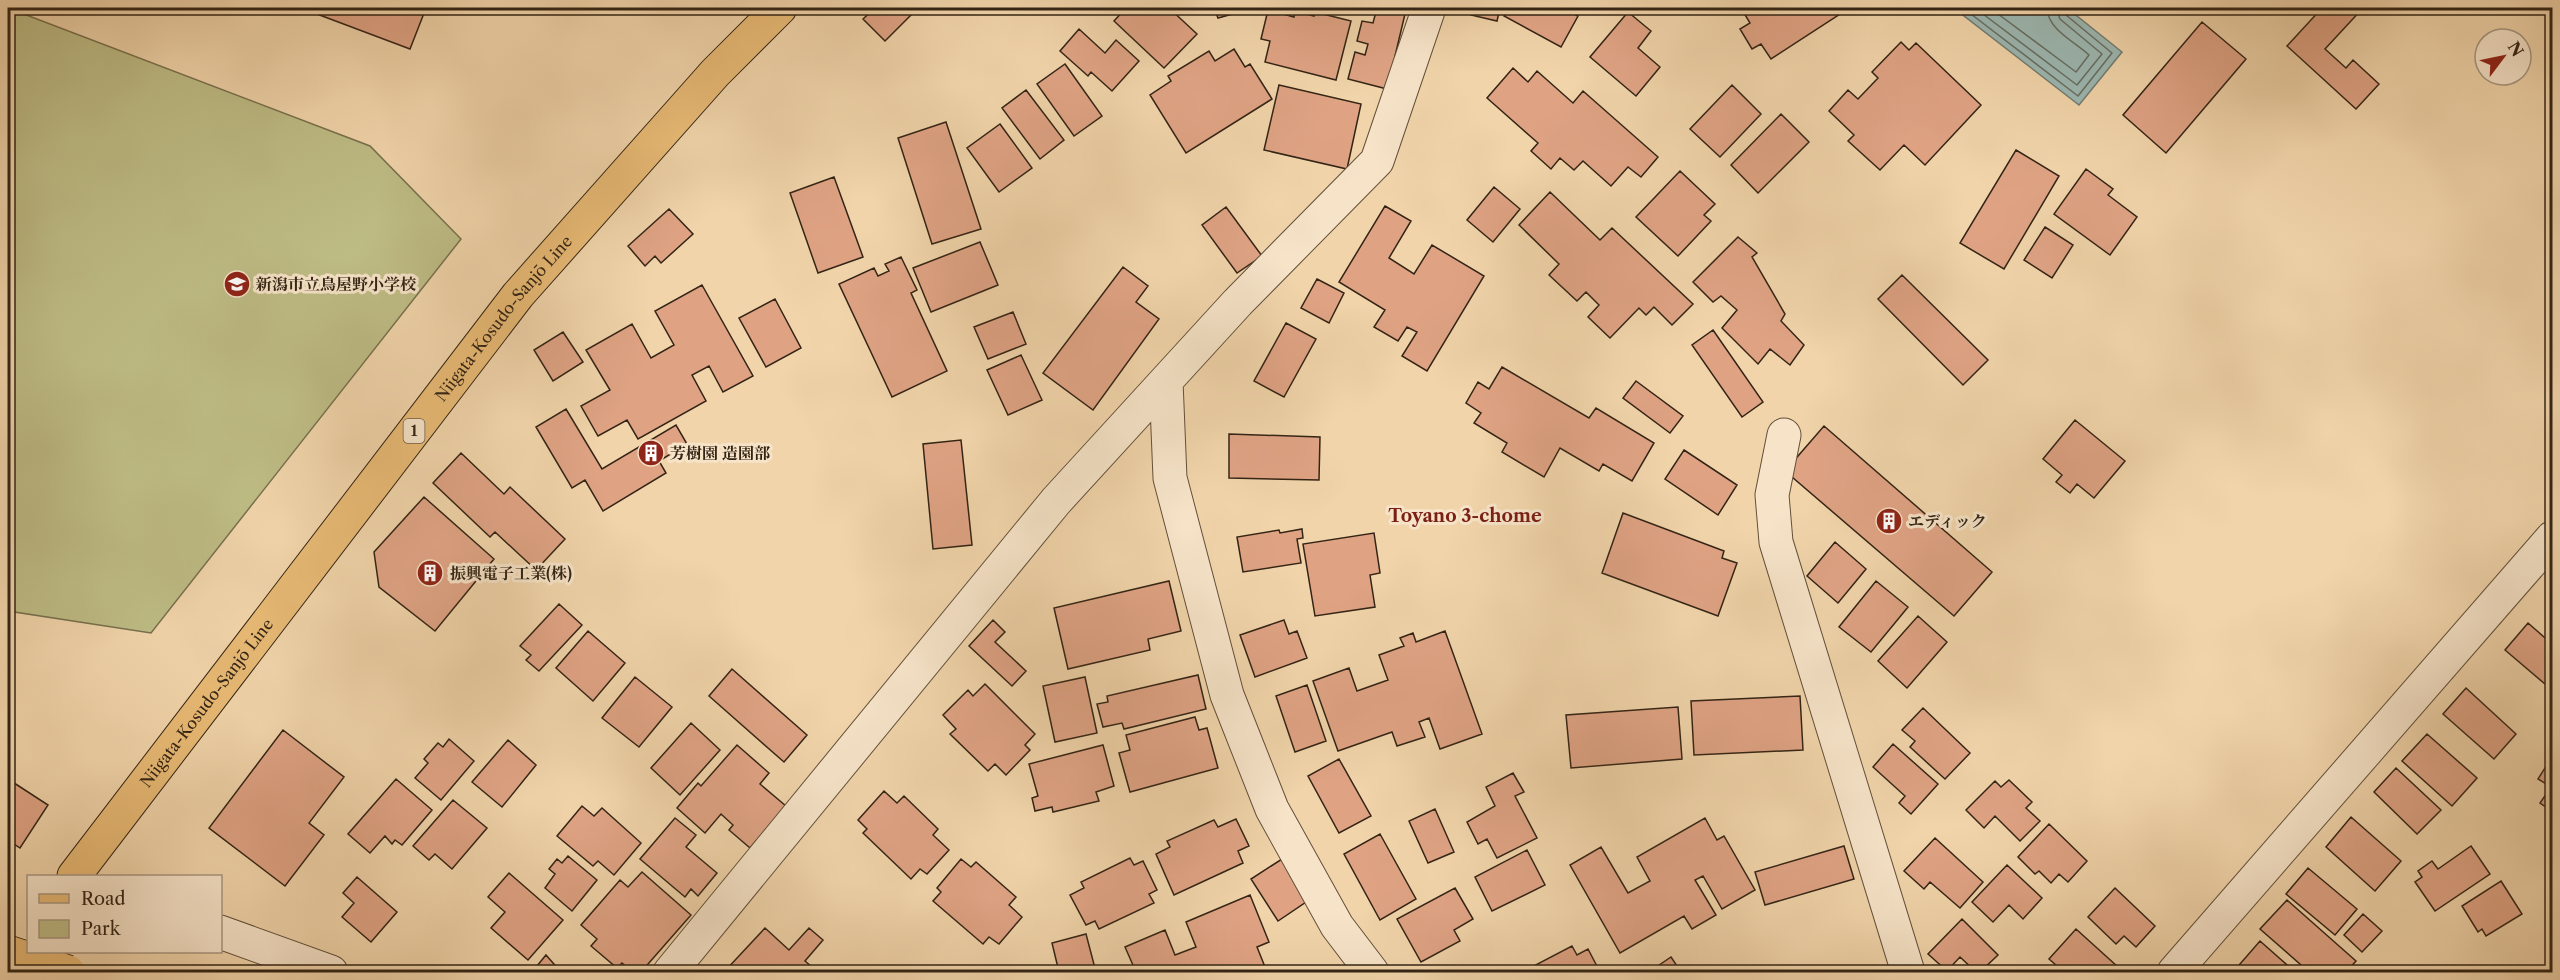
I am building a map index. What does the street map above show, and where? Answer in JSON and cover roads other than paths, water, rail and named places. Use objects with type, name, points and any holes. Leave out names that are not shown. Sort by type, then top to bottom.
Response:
[{"type":"main road","name":"Niigata-Kosudo-Sanjō Line","points":[[75,875],[518,295],[715,73],[780,8]]},
{"type":"main road","points":[[8,972],[27,944]]},
{"type":"main road","points":[[8,952],[68,972]]},
{"type":"street","points":[[670,972],[1056,501],[1238,302],[1377,161],[1429,8]]},
{"type":"street","points":[[1166,381],[1170,478],[1227,695],[1272,809],[1337,926],[1372,972]]},
{"type":"street","points":[[1784,435],[1773,495],[1776,542],[1908,972]]},
{"type":"street","points":[[2174,972],[2553,538]]},
{"type":"street","points":[[222,933],[332,972]]},
{"type":"water","points":[[1962,8],[2067,8],[2122,52],[2079,105],[1959,12]]},
{"type":"place","name":"新潟市立鳥屋野小学校","points":[[237,284]]},
{"type":"place","name":"芳樹園 造園部","points":[[651,453]]},
{"type":"place","name":"エディック","points":[[1889,521]]},
{"type":"place","name":"振興電子工業(株)","points":[[430,573]]},
{"type":"district","name":"Toyano 3-chome","points":[[1465,516]]}]
